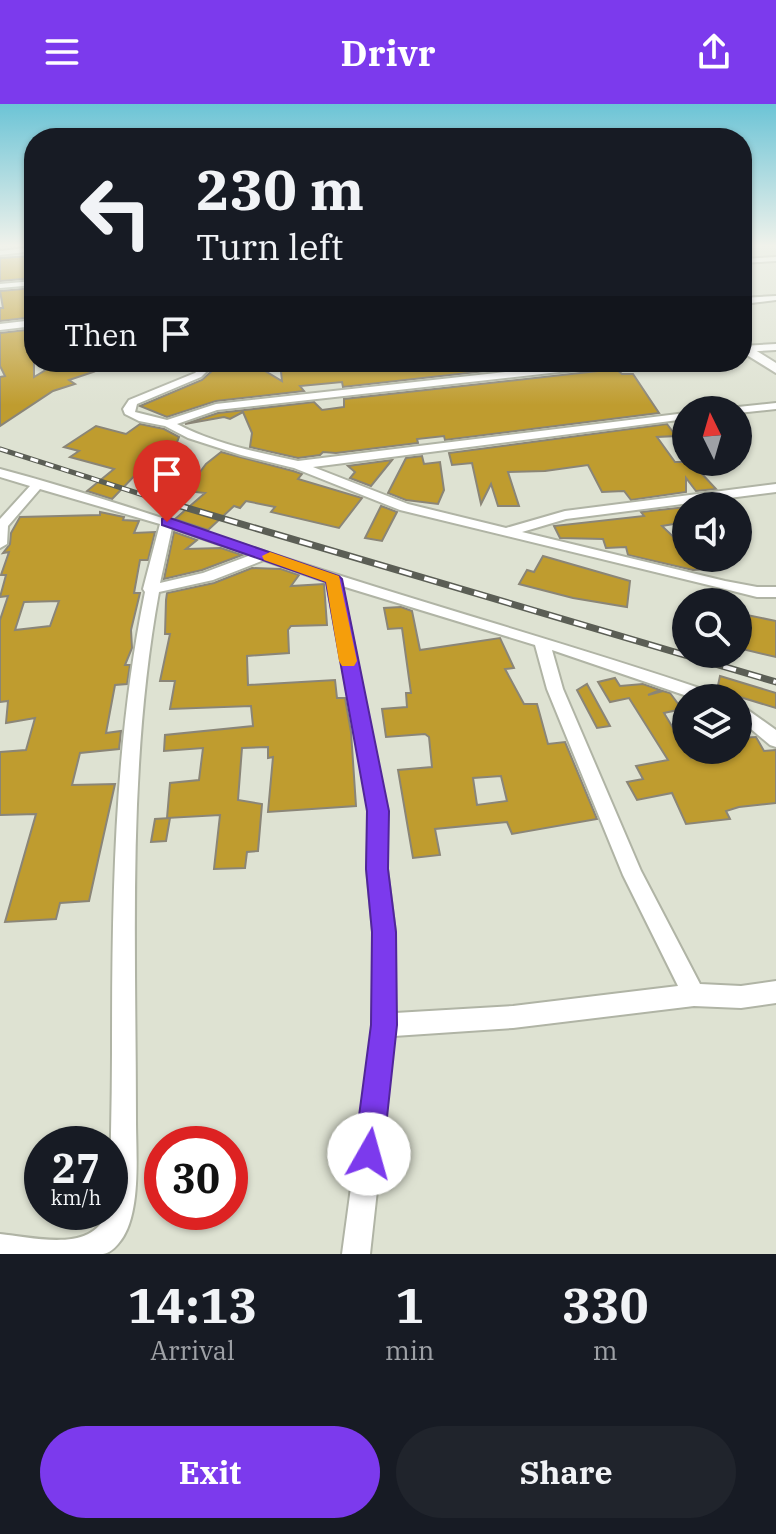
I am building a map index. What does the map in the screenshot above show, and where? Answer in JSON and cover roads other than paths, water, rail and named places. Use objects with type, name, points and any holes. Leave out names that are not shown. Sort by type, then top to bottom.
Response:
[{"type":"street","points":[[752,300],[776,298]]},
{"type":"street","points":[[0,327],[24,324]]},
{"type":"street","points":[[752,348],[776,347]]},
{"type":"street","points":[[752,354],[776,369]]},
{"type":"street","points":[[201,372],[129,405],[130,414],[168,423],[192,436],[232,449],[298,465],[404,507],[505,533],[769,592],[776,601]]},
{"type":"street","points":[[168,423],[231,405],[531,372]]},
{"type":"street","points":[[752,409],[776,406]]},
{"type":"street","points":[[298,465],[333,458],[672,418]]},
{"type":"street","points":[[330,478],[333,458]]},
{"type":"street","points":[[0,473],[167,522],[334,579],[384,592],[672,685]]},
{"type":"street","points":[[0,544],[2,525],[37,485]]},
{"type":"street","points":[[505,533],[565,515],[776,488]]},
{"type":"street","points":[[0,1248],[68,1254],[110,1244],[119,1216],[122,1188],[123,892],[134,720],[150,589],[167,522]]},
{"type":"street","points":[[150,589],[208,578],[236,569],[263,555]]},
{"type":"street","points":[[334,579],[378,811],[377,869],[384,932],[384,1025],[356,1254]]},
{"type":"street","points":[[542,644],[555,689],[633,875],[694,995]]},
{"type":"street","points":[[752,714],[776,723]]},
{"type":"street","points":[[752,720],[776,740]]},
{"type":"street","points":[[384,1025],[513,1017],[694,995],[741,997],[776,992]]},
{"type":"railway","points":[[0,449],[156,499]]},
{"type":"railway","points":[[150,497],[776,682]]}]
